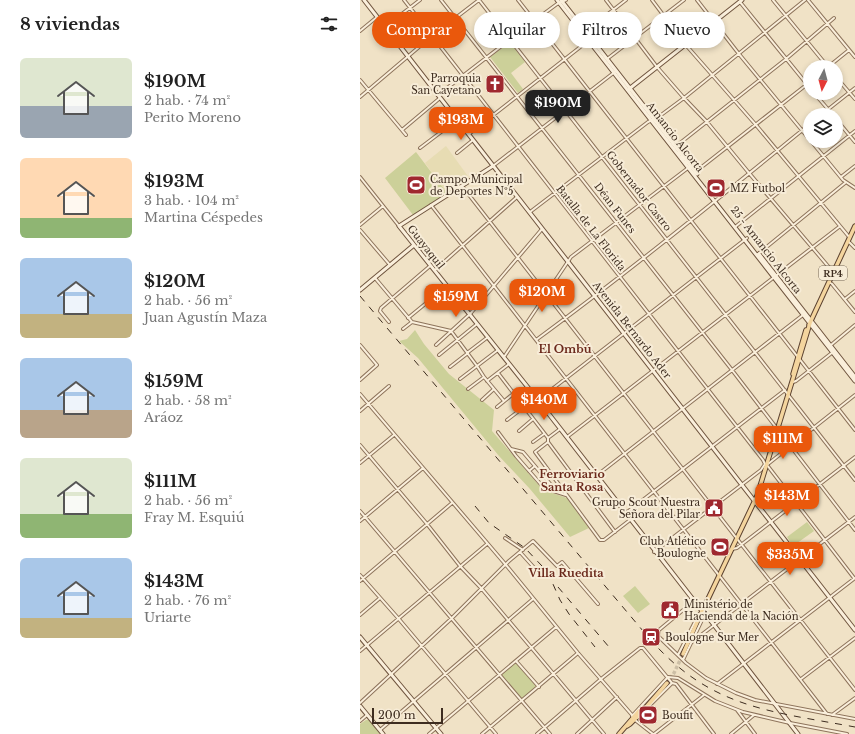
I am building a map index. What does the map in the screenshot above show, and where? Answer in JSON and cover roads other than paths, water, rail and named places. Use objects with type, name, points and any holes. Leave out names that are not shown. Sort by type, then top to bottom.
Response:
[{"type":"main road","name":"RP4","points":[[787,392],[793,382],[807,327],[855,226]]},
{"type":"main road","name":"RP4","points":[[683,654],[754,499],[799,358]]},
{"type":"main road","points":[[619,734],[667,683]]},
{"type":"street","name":"Avenida Bernardo Ader","points":[[364,0],[373,12]]},
{"type":"street","name":"Batalla de La Florida","points":[[404,0],[413,12]]},
{"type":"street","points":[[405,12],[420,0]]},
{"type":"street","name":"Déan Funes","points":[[441,0],[450,12]]},
{"type":"street","points":[[463,12],[479,0]]},
{"type":"street","name":"Gobernador Castro","points":[[479,0],[489,12]]},
{"type":"street","points":[[518,0],[527,12]]},
{"type":"street","points":[[546,12],[560,1],[566,0]]},
{"type":"street","points":[[606,0],[613,10]]},
{"type":"street","points":[[610,12],[626,0]]},
{"type":"street","points":[[652,0],[661,12]]},
{"type":"street","points":[[669,12],[684,0]]},
{"type":"street","points":[[697,0],[707,12]]},
{"type":"street","points":[[773,0],[822,60]]},
{"type":"street","points":[[530,212],[626,138],[684,98],[806,0],[855,57]]},
{"type":"street","points":[[560,1],[569,12]]},
{"type":"street","points":[[725,13],[741,1],[803,79]]},
{"type":"street","points":[[674,147],[734,101],[807,42],[834,18]]},
{"type":"street","points":[[360,31],[372,21]]},
{"type":"street","points":[[642,33],[650,27]]},
{"type":"street","name":"Déan Funes","points":[[466,32],[703,332],[855,530]]},
{"type":"street","points":[[536,340],[644,258],[802,130],[725,36]]},
{"type":"street","points":[[642,46],[657,67],[707,122],[812,248],[834,272]]},
{"type":"street","name":"Avenida Bernardo Ader","points":[[402,48],[654,370],[855,630]]},
{"type":"street","points":[[360,97],[418,48]]},
{"type":"street","name":"Batalla de La Florida","points":[[441,48],[855,578]]},
{"type":"street","points":[[402,130],[463,76],[499,48]]},
{"type":"street","name":"Gobernador Castro","points":[[517,48],[855,480]]},
{"type":"street","points":[[556,48],[855,430]]},
{"type":"street","points":[[469,134],[579,48]]},
{"type":"street","points":[[597,48],[653,120]]},
{"type":"street","points":[[606,60],[622,48]]},
{"type":"street","points":[[628,89],[680,48]]},
{"type":"street","points":[[688,48],[756,125],[855,248]]},
{"type":"street","points":[[837,60],[849,50]]},
{"type":"street","points":[[399,226],[493,166],[615,71]]},
{"type":"street","points":[[360,80],[406,135]]},
{"type":"street","points":[[843,85],[855,99]]},
{"type":"street","points":[[694,173],[803,87]]},
{"type":"street","points":[[829,108],[855,88]]},
{"type":"street","points":[[820,100],[827,108]]},
{"type":"street","points":[[420,148],[457,120]]},
{"type":"street","name":"Amancio Alcorta","points":[[653,120],[694,173]]},
{"type":"street","points":[[843,128],[855,142]]},
{"type":"street","points":[[736,227],[855,131]]},
{"type":"street","points":[[457,153],[473,140]]},
{"type":"street","points":[[817,148],[845,182],[855,188]]},
{"type":"street","points":[[841,177],[855,166]]},
{"type":"street","points":[[504,358],[568,261],[640,204],[690,167]]},
{"type":"street","name":"25 - Amancio Alcorta","points":[[694,173],[810,322]]},
{"type":"street","name":"Guayaquil","points":[[360,176],[430,266],[510,364],[654,552],[715,625],[798,734]]},
{"type":"street","points":[[757,254],[845,182]]},
{"type":"street","points":[[462,186],[855,690]]},
{"type":"street","points":[[434,271],[518,197]]},
{"type":"street","points":[[431,205],[596,415],[827,714]]},
{"type":"street","points":[[360,225],[383,206]]},
{"type":"street","points":[[566,438],[839,227]]},
{"type":"street","points":[[436,346],[470,314],[543,228]]},
{"type":"street","points":[[360,230],[390,265]]},
{"type":"street","points":[[538,400],[746,239]]},
{"type":"street","points":[[360,284],[362,289],[414,245]]},
{"type":"street","points":[[389,322],[380,310],[430,266]]},
{"type":"street","points":[[775,277],[804,315],[831,345],[834,352]]},
{"type":"street","points":[[375,278],[412,322],[451,331],[468,353],[487,382],[504,402]]},
{"type":"street","points":[[829,282],[855,312]]},
{"type":"street","points":[[408,318],[447,286]]},
{"type":"street","points":[[845,299],[855,291]]},
{"type":"street","points":[[596,476],[804,315]]},
{"type":"street","points":[[403,329],[412,322]]},
{"type":"street","points":[[810,322],[855,381]]},
{"type":"street","points":[[439,355],[478,324]]},
{"type":"street","points":[[831,345],[855,325]]},
{"type":"street","points":[[450,367],[488,337]]},
{"type":"street","points":[[360,345],[377,365],[360,380]]},
{"type":"street","points":[[360,351],[363,348]]},
{"type":"street","points":[[460,379],[498,350]]},
{"type":"street","points":[[793,382],[834,352]]},
{"type":"street","points":[[487,382],[510,364]]},
{"type":"street","points":[[850,373],[855,369]]},
{"type":"street","points":[[498,373],[548,438],[548,442],[614,532]]},
{"type":"street","points":[[850,373],[855,377]]},
{"type":"street","points":[[468,389],[484,377]]},
{"type":"street","points":[[360,411],[390,386]]},
{"type":"street","points":[[482,400],[494,389]]},
{"type":"street","points":[[625,514],[761,408],[787,392]]},
{"type":"street","points":[[360,394],[506,565],[633,718],[654,734],[704,695]]},
{"type":"street","points":[[497,407],[514,394]]},
{"type":"street","points":[[654,552],[855,396]]},
{"type":"street","points":[[508,420],[524,407]]},
{"type":"street","points":[[519,431],[533,419]]},
{"type":"street","points":[[548,438],[560,429]]},
{"type":"street","points":[[498,432],[544,488],[567,495]]},
{"type":"street","points":[[534,442],[544,434]]},
{"type":"street","points":[[360,463],[394,435]]},
{"type":"street","points":[[548,442],[535,452],[600,540],[604,540],[630,520]]},
{"type":"street","points":[[360,445],[427,524],[460,566],[482,589],[604,734]]},
{"type":"street","points":[[511,448],[523,452],[558,493]]},
{"type":"street","points":[[732,549],[737,548],[855,456]]},
{"type":"street","points":[[529,471],[535,466]]},
{"type":"street","points":[[360,521],[423,468]]},
{"type":"street","points":[[361,580],[452,503]]},
{"type":"street","points":[[360,511],[550,734]]},
{"type":"street","points":[[692,642],[855,517]]},
{"type":"street","points":[[505,538],[522,551],[538,572]]},
{"type":"street","points":[[383,734],[360,705],[533,541],[557,566],[562,562],[598,604]]},
{"type":"street","points":[[360,651],[487,544]]},
{"type":"street","points":[[360,576],[361,580],[398,618],[496,734]]},
{"type":"street","points":[[717,684],[855,578]]},
{"type":"street","points":[[360,615],[380,598]]},
{"type":"street","points":[[380,730],[533,599]]},
{"type":"street","points":[[694,601],[658,632],[659,637],[678,656],[706,678],[746,697],[855,719]]},
{"type":"street","points":[[678,656],[697,617],[703,611]]},
{"type":"street","points":[[683,660],[702,620],[703,611]]},
{"type":"street","points":[[429,734],[556,627]]},
{"type":"street","points":[[360,637],[441,734]]},
{"type":"street","points":[[801,679],[855,638]]},
{"type":"street","points":[[537,734],[640,648],[643,648],[672,682],[676,684],[714,734]]},
{"type":"street","points":[[482,734],[578,653]]},
{"type":"street","points":[[516,661],[539,687]]},
{"type":"street","points":[[668,677],[678,678],[704,695],[736,710],[790,723],[847,734]]},
{"type":"street","points":[[633,718],[668,677]]},
{"type":"street","points":[[633,718],[639,717],[672,682]]},
{"type":"street","points":[[577,734],[617,697]]},
{"type":"street","points":[[832,715],[855,698]]},
{"type":"street","points":[[736,710],[755,734]]},
{"type":"street","points":[[360,721],[368,715]]},
{"type":"street","points":[[731,734],[754,715]]},
{"type":"street","points":[[708,734],[712,731]]},
{"type":"tunnel","points":[[667,683],[674,673],[683,654]]},
{"type":"railway","points":[[360,296],[649,638],[672,661],[695,679],[718,693],[743,703],[795,716],[855,727]]},
{"type":"railway","points":[[475,506],[489,523],[525,548],[542,566],[549,575],[560,600],[569,614],[595,647]]},
{"type":"railway","points":[[558,587],[609,647]]},
{"type":"place","name":"Parroquia San Cayetano","points":[[495,84]]},
{"type":"place","name":"Campo Municipal de Deportes Nº5","points":[[416,185]]},
{"type":"place","name":"MZ Futbol","points":[[716,188]]},
{"type":"place","name":"Grupo Scout Nuestra Señora del Pilar","points":[[714,508]]},
{"type":"place","name":"Club Atlético Boulogne","points":[[720,547]]},
{"type":"place","name":"Ministério de Hacienda de la Nación","points":[[670,610]]},
{"type":"place","name":"Boulogne Sur Mer","points":[[651,637]]},
{"type":"place","name":"Boufit","points":[[648,715]]},
{"type":"district","name":"El Ombú","points":[[565,349]]},
{"type":"district","name":"Ferroviario Santa Rosa","points":[[572,480]]},
{"type":"district","name":"Villa Ruedita","points":[[566,573]]}]
